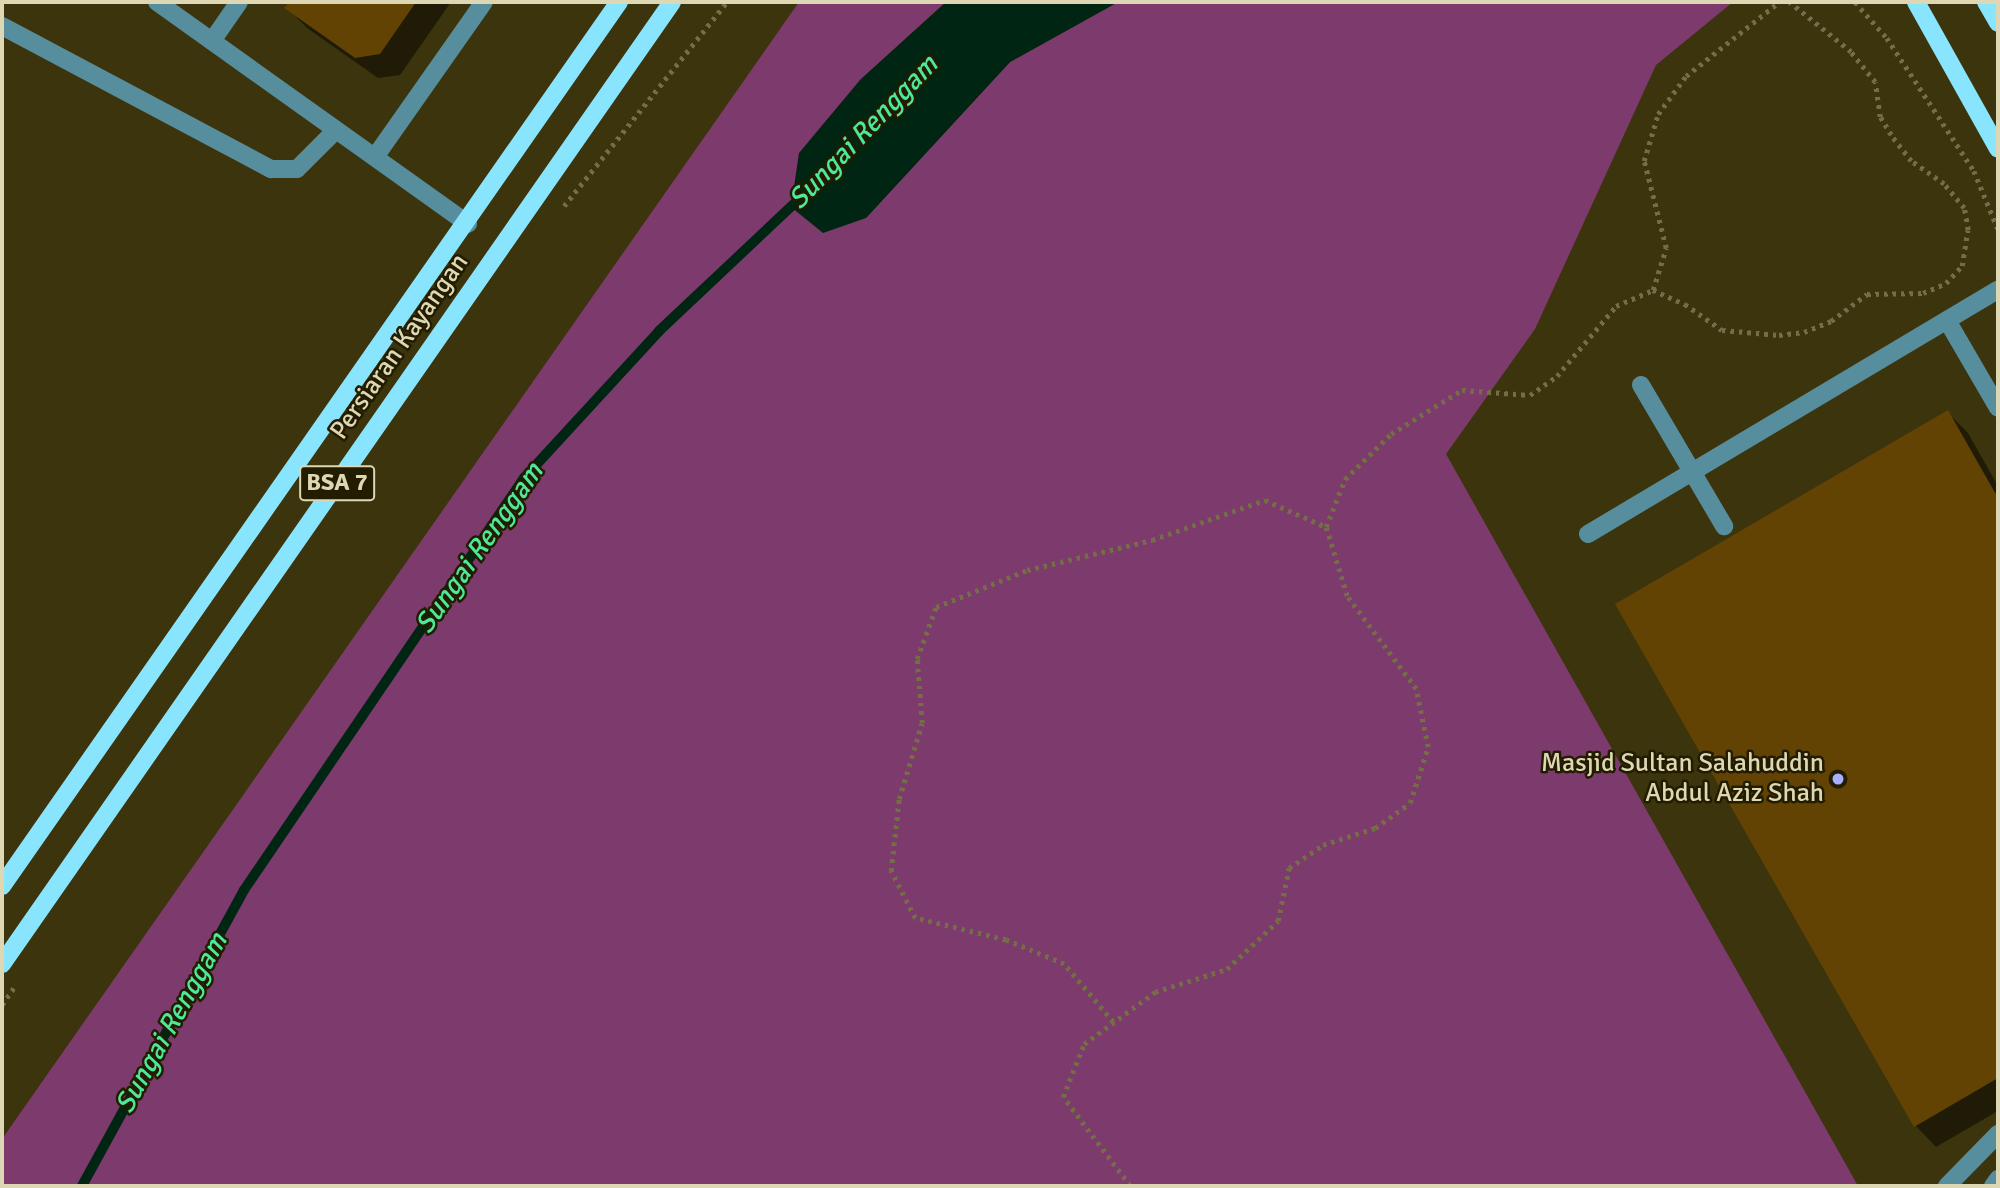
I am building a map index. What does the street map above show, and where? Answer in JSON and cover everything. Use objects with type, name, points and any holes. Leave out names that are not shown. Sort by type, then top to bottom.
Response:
[{"type":"main road","name":"Persiaran Kayangan","points":[[2,886],[468,224],[619,2]]},
{"type":"main road","name":"Persiaran Kayangan","points":[[2,964],[672,2]]},
{"type":"main road","points":[[1916,2],[1998,149]]},
{"type":"main road","points":[[1986,2],[1998,23]]},
{"type":"street","points":[[157,2],[468,224]]},
{"type":"street","points":[[212,41],[239,2]]},
{"type":"street","points":[[375,157],[484,2]]},
{"type":"street","points":[[2,26],[271,169],[297,169],[337,130]]},
{"type":"street","points":[[1588,534],[1998,290]]},
{"type":"street","points":[[1948,322],[1998,408]]},
{"type":"street","points":[[1640,385],[1724,526]]},
{"type":"street","points":[[1947,1186],[1998,1134]]},
{"type":"street","points":[[1993,1186],[1998,1180]]},
{"type":"path","points":[[1653,290],[1666,248],[1644,161],[1658,114],[1686,76],[1779,2]]},
{"type":"path","points":[[1130,1186],[1063,1097],[1084,1044],[1156,992],[1227,969],[1278,921],[1289,868],[1323,845],[1375,828],[1410,803],[1428,747],[1416,689],[1347,596],[1326,527],[1345,480],[1391,434],[1462,390],[1530,396],[1557,376],[1616,306],[1653,290],[1685,304],[1722,330],[1779,335],[1804,332],[1831,321],[1867,294],[1923,293],[1946,283],[1962,266],[1968,230],[1964,208],[1944,184],[1911,161],[1891,135],[1880,117],[1875,82],[1851,52],[1789,2]]},
{"type":"path","points":[[1855,2],[1887,38],[1975,172],[1998,229]]},
{"type":"path","points":[[1113,1022],[1063,964],[1006,940],[915,918],[891,871],[898,799],[922,723],[917,659],[936,607],[1027,570],[1153,540],[1265,500],[1326,527]]},
{"type":"shaded area","points":[[799,2],[946,2],[860,80],[866,218],[1010,62],[1118,2],[1733,2],[1656,65],[1535,329],[1446,454],[1858,1186],[2,1186],[2,1139]]},
{"type":"water","points":[[946,2],[1118,2],[1010,62],[866,218],[823,233],[791,207],[799,153],[860,80]]},
{"type":"building","points":[[289,2],[416,2],[380,54],[355,58],[284,8]]},
{"type":"building","points":[[1948,410],[1998,498],[1998,1078],[1914,1127],[1615,604]]},
{"type":"waterway","name":"Sungai Renggam","points":[[82,1186],[244,890],[524,478],[659,331],[799,199]]},
{"type":"place","name":"Masjid Sultan Salahuddin Abdul Aziz Shah","points":[[1838,779]]}]
